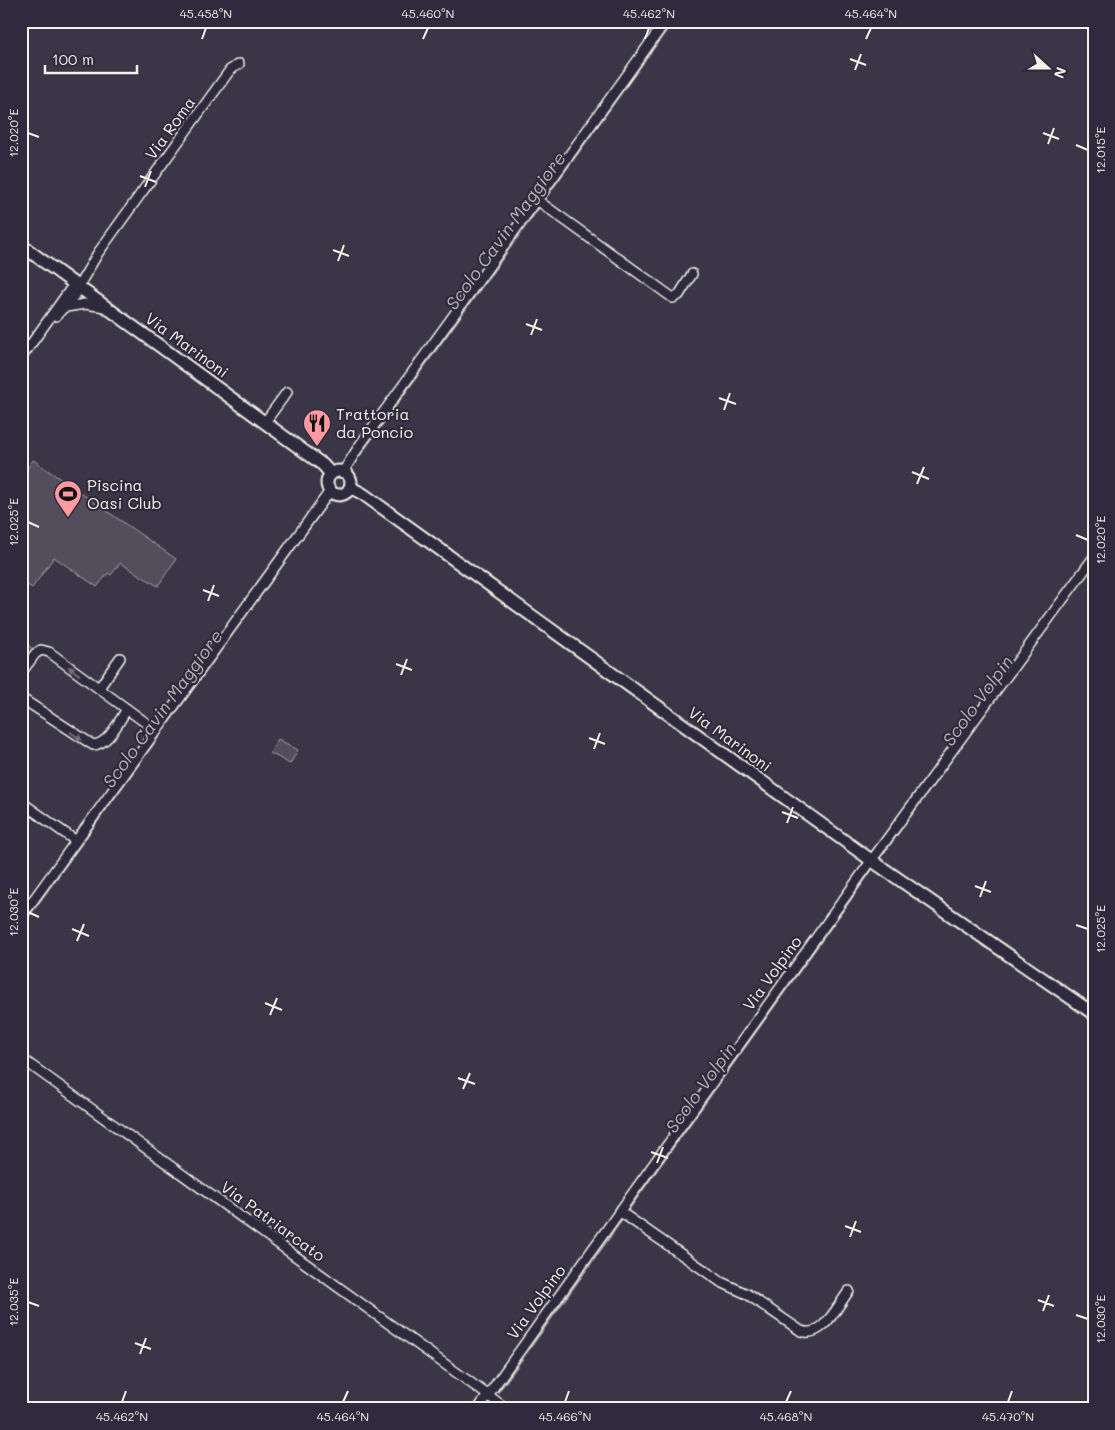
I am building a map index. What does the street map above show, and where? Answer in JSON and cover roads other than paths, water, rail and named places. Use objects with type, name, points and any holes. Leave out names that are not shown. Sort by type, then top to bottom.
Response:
[{"type":"main road","name":"Via Marinoni","points":[[21,245],[265,422],[323,465],[331,474]]},
{"type":"main road","points":[[338,471],[343,472],[349,478],[350,487],[341,494],[330,491],[327,481],[331,474],[338,471]]},
{"type":"main road","name":"Via Marinoni","points":[[350,487],[363,494],[871,860],[1094,1014]]},
{"type":"street","points":[[343,472],[360,445],[541,203],[666,21]]},
{"type":"street","name":"Via Roma","points":[[78,287],[98,253],[154,175],[230,70],[239,64]]},
{"type":"street","points":[[541,203],[673,298],[679,295],[692,274]]},
{"type":"street","points":[[40,333],[66,307],[78,287]]},
{"type":"street","points":[[21,358],[78,287]]},
{"type":"street","points":[[66,307],[85,304],[106,308]]},
{"type":"street","points":[[265,422],[287,392]]},
{"type":"street","points":[[21,916],[330,491]]},
{"type":"street","name":"Via Volpino","points":[[478,1409],[623,1214],[871,860],[1094,557]]},
{"type":"street","points":[[21,674],[35,654],[45,650],[156,731]]},
{"type":"street","points":[[99,688],[120,658]]},
{"type":"street","points":[[21,698],[93,746],[106,740],[128,709]]},
{"type":"street","points":[[22,805],[76,841]]},
{"type":"street","name":"Via Patriarcato","points":[[21,1058],[507,1409]]},
{"type":"street","points":[[623,1214],[721,1282],[747,1294],[801,1331],[809,1334],[819,1331],[849,1291]]},
{"type":"waterway","name":"Scolo Cavin Maggiore","points":[[544,200],[673,21]]},
{"type":"waterway","name":"Scolo Cavin Maggiore","points":[[360,455],[540,206]]},
{"type":"waterway","name":"Scolo Cavin Maggiore","points":[[21,927],[326,505]]},
{"type":"waterway","name":"Scolo Volpin","points":[[883,854],[980,720]]},
{"type":"waterway","name":"Scolo Volpin","points":[[626,1213],[871,871]]},
{"type":"waterway","name":"Scolo Volpin","points":[[498,1392],[624,1217]]},
{"type":"waterway","name":"Scolo Volpin","points":[[486,1409],[490,1404]]},
{"type":"place","name":"Trattoria da Poncio","points":[[317,447]]},
{"type":"place","name":"Piscina Oasi Club","points":[[68,518]]}]
